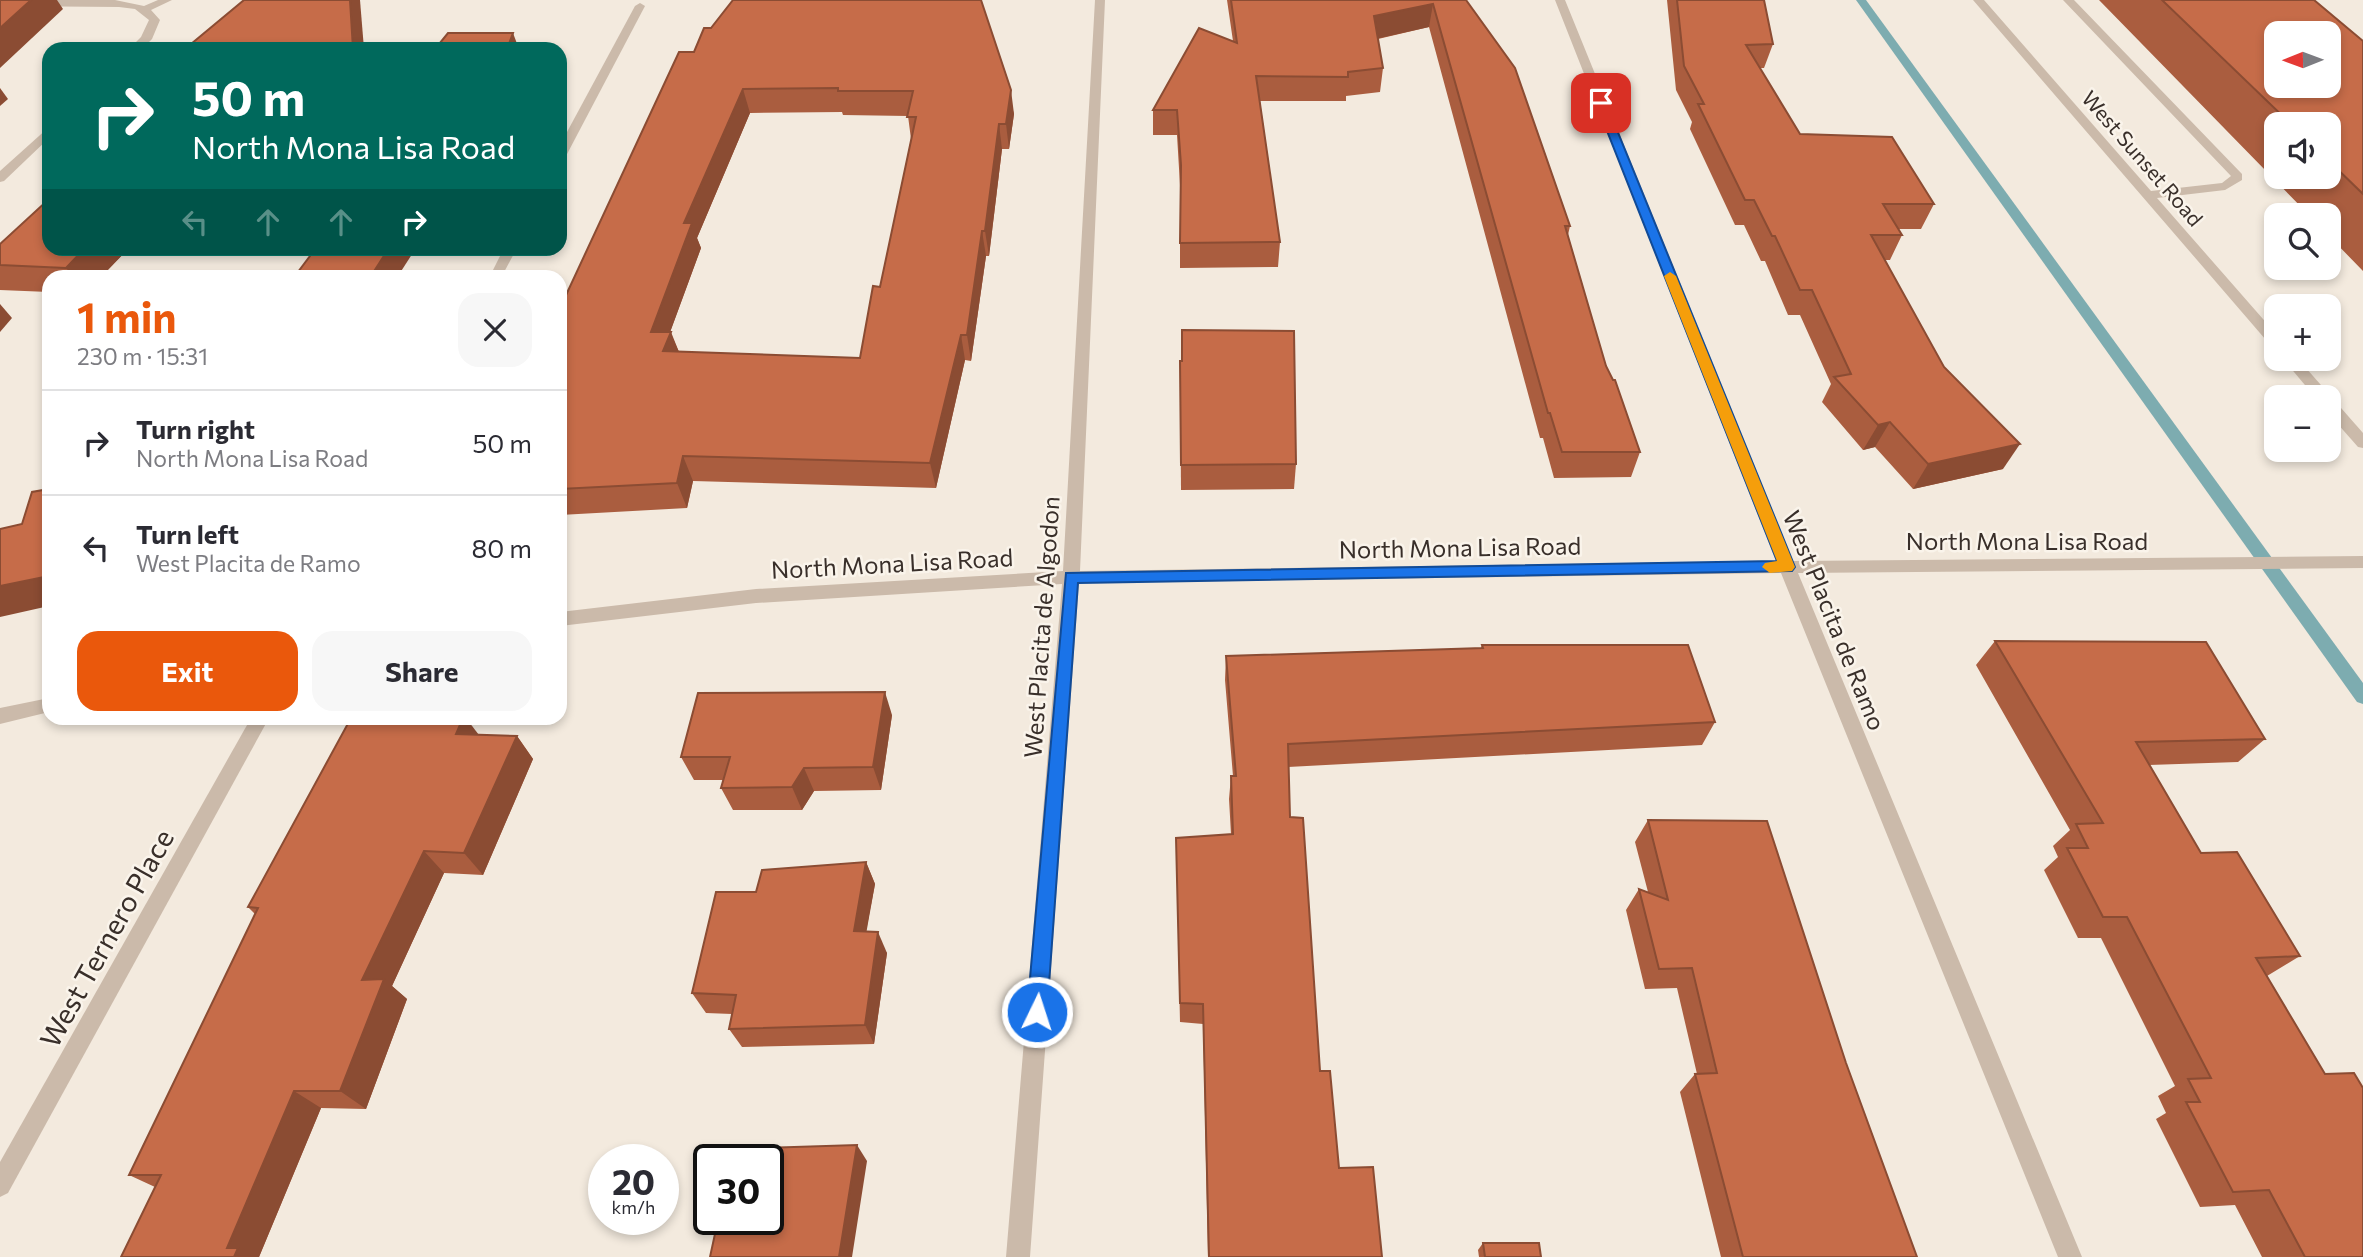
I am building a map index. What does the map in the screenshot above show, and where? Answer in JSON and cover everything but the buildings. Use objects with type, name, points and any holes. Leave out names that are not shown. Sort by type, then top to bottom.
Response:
[{"type":"street","points":[[143,10],[167,0]]},
{"type":"street","name":"West Placita de Algodon","points":[[1018,1257],[1071,577],[1100,0]]},
{"type":"street","name":"West Placita de Ramo","points":[[1559,0],[1787,567],[2070,1257]]},
{"type":"street","name":"West Sunset Road","points":[[1978,0],[2264,329]]},
{"type":"street","points":[[2068,0],[2238,177],[2225,186],[2148,195]]},
{"type":"street","points":[[0,2],[114,2],[133,5],[155,20],[143,42]]},
{"type":"street","points":[[567,143],[640,6]]},
{"type":"street","points":[[0,178],[42,138]]},
{"type":"street","points":[[2300,371],[2313,385]]},
{"type":"street","points":[[2341,418],[2363,443]]},
{"type":"street","name":"North Mona Lisa Road","points":[[567,618],[756,596],[1071,577],[2363,562]]},
{"type":"street","points":[[0,716],[42,707]]},
{"type":"street","name":"West Ternero Place","points":[[0,1185],[256,725]]},
{"type":"waterway","points":[[1861,0],[2363,697]]},
{"type":"slow traffic","points":[[1670,276],[1787,567],[1770,567]]},
{"type":"route","points":[[1037,1012],[1071,577],[1787,567],[1601,103]]}]
